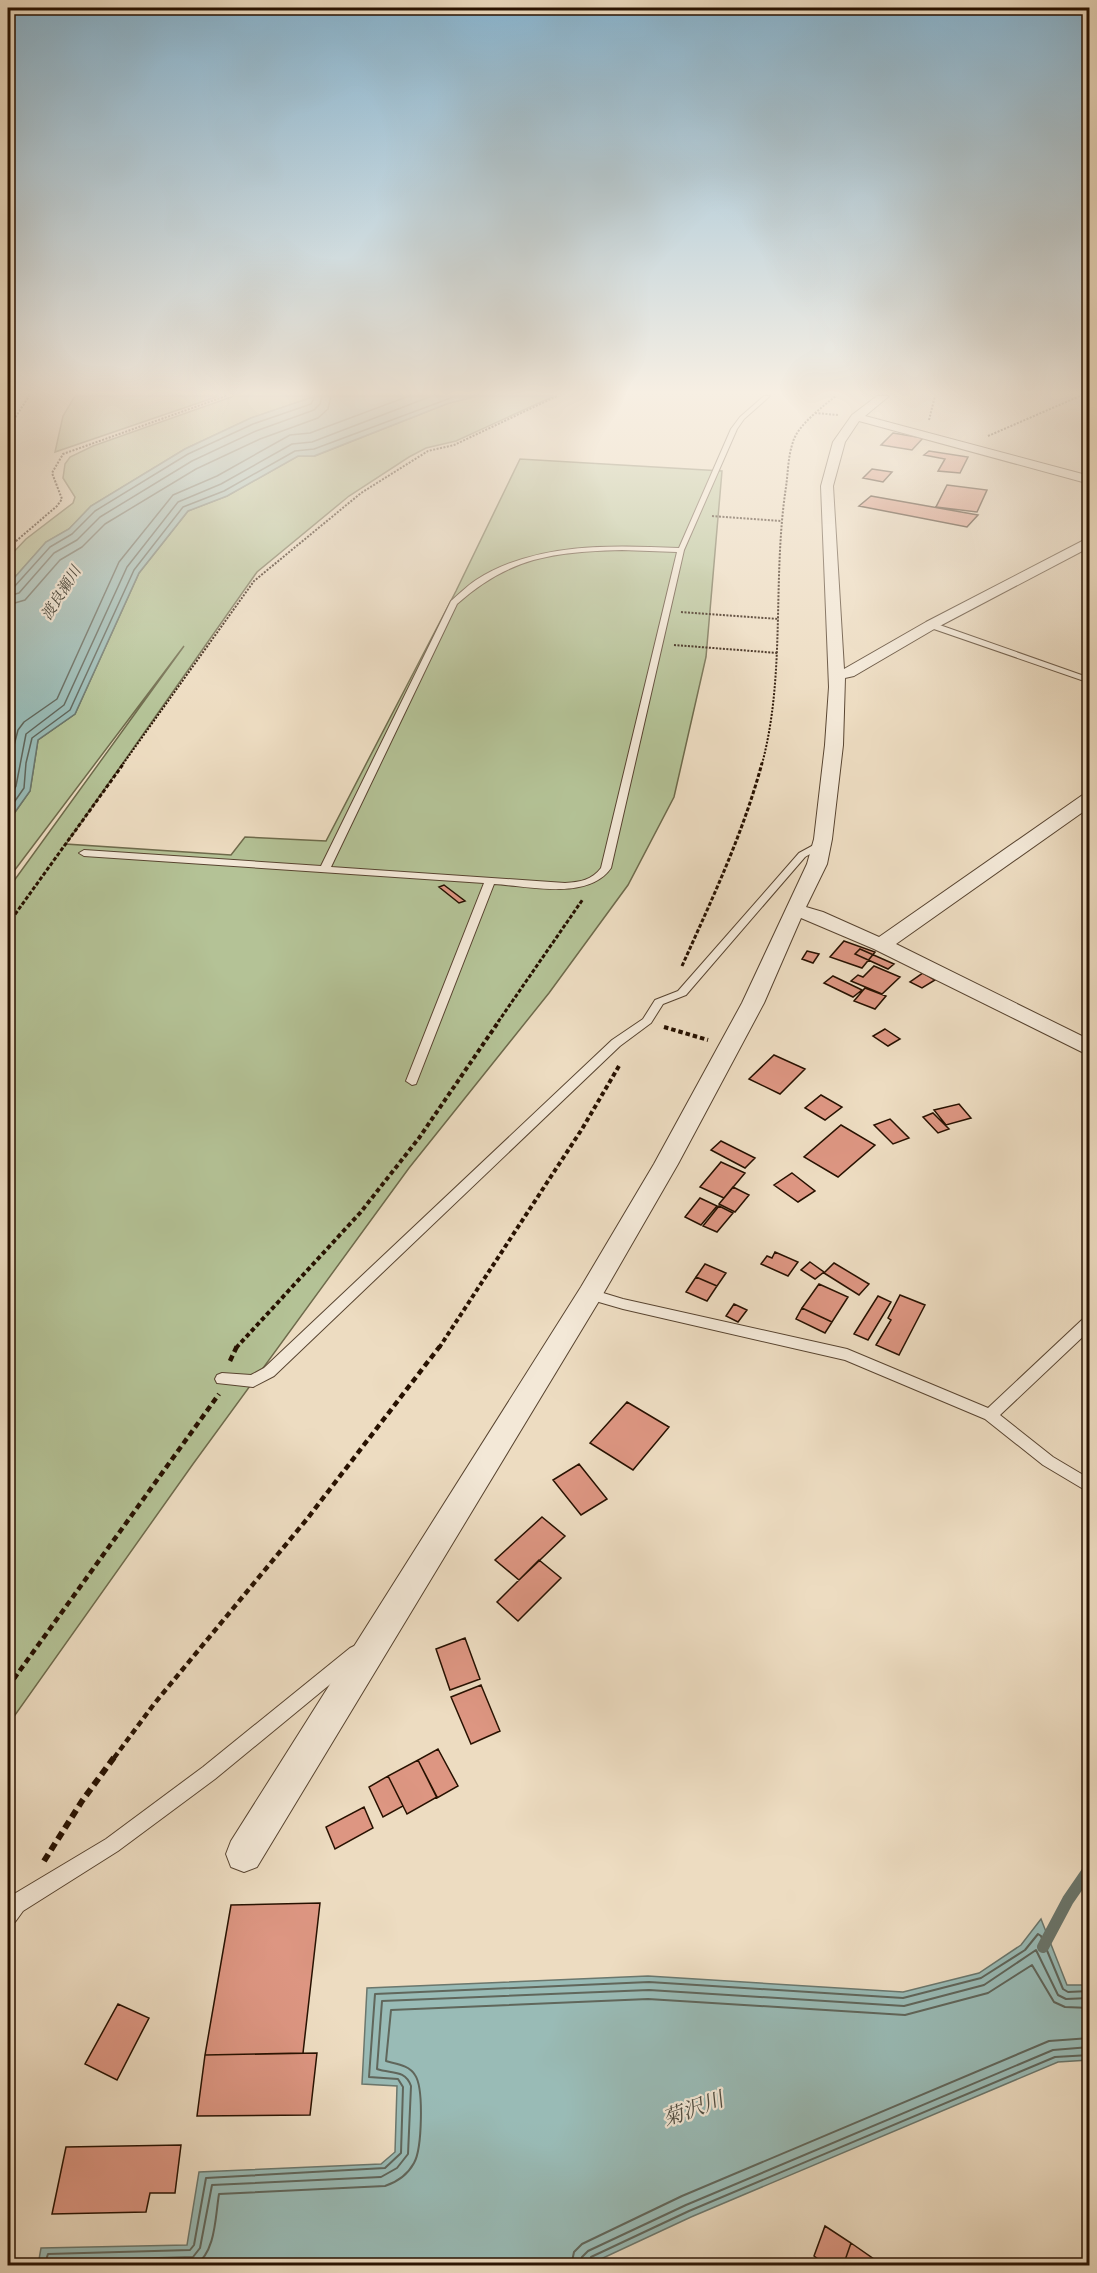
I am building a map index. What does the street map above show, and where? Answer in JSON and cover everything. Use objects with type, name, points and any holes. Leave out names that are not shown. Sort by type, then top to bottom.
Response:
[{"type":"street","points":[[244,1854],[590,1294],[666,1164],[753,1003],[817,864],[822,844],[834,745],[836,674],[828,502]]},
{"type":"street","points":[[836,674],[848,673],[931,625],[1089,541]]},
{"type":"street","points":[[881,945],[1089,798]]},
{"type":"street","points":[[794,910],[816,916],[881,945],[1089,1049]]},
{"type":"lane","points":[[84,853],[565,886],[588,883],[597,878],[606,868],[681,550],[702,502]]},
{"type":"lane","points":[[325,869],[454,603],[464,592],[493,573],[522,562],[558,553],[610,547],[681,550]]},
{"type":"lane","points":[[931,625],[1089,681]]},
{"type":"lane","points":[[222,1379],[253,1381],[269,1372],[616,1042],[647,1021],[659,1002],[682,993],[802,855],[822,844]]},
{"type":"lane","points":[[412,1082],[490,881]]},
{"type":"lane","points":[[590,1294],[623,1304],[847,1354],[990,1415],[1048,1461],[1089,1487]]},
{"type":"lane","points":[[990,1415],[1089,1321]]},
{"type":"lane","points":[[8,1915],[16,1904],[112,1845],[209,1773],[380,1634]]},
{"type":"path","points":[[8,548],[60,502]]},
{"type":"path","points":[[8,924],[254,581],[350,502]]},
{"type":"path","points":[[679,972],[721,880],[751,804],[767,745],[778,653],[780,521],[783,502]]},
{"type":"path","points":[[719,516],[780,521]]},
{"type":"path","points":[[667,611],[779,619]]},
{"type":"path","points":[[660,644],[778,653]]},
{"type":"path","points":[[8,1687],[219,1398],[222,1379],[237,1346],[360,1213],[419,1138],[597,878]]},
{"type":"path","points":[[647,1021],[729,1047]]},
{"type":"path","points":[[40,1867],[82,1801],[154,1704],[307,1519],[438,1349],[582,1129],[622,1061]]},
{"type":"green space","points":[[97,502],[69,529],[46,542],[8,585],[8,558],[26,539],[73,503]]},
{"type":"green space","points":[[211,502],[342,502],[257,572],[66,844],[231,855],[245,837],[326,841],[456,591],[499,502],[719,502],[706,657],[674,797],[628,885],[549,993],[409,1168],[193,1464],[8,1725],[8,889],[184,646],[8,879],[8,822],[30,791],[38,740],[75,714],[139,573],[188,511]]},
{"type":"water","name":"渡良瀬川","points":[[97,502],[211,502],[188,511],[139,573],[75,714],[38,740],[30,791],[8,822],[8,585],[46,542],[69,529]]},
{"type":"water","name":"菊沢川","points":[[1041,1919],[1067,1985],[1089,1985],[1089,2060],[1058,2062],[691,2217],[588,2265],[38,2265],[41,2248],[187,2245],[199,2172],[381,2164],[395,2152],[397,2086],[362,2084],[367,1988],[648,1976],[903,1992],[979,1973],[1021,1945]]},
{"type":"building","points":[[864,502],[905,502],[978,515],[967,527],[859,506]]},
{"type":"building","points":[[938,502],[982,502],[977,512],[936,507]]},
{"type":"building","points":[[444,885],[465,901],[459,903],[439,887]]},
{"type":"building","points":[[844,941],[875,952],[862,968],[830,957]]},
{"type":"building","points":[[860,949],[894,964],[888,969],[855,954]]},
{"type":"building","points":[[807,951],[819,954],[813,963],[802,959]]},
{"type":"building","points":[[874,966],[900,977],[882,994],[851,981],[858,975],[863,977]]},
{"type":"building","points":[[923,973],[935,980],[922,988],[910,982]]},
{"type":"building","points":[[833,976],[862,990],[853,997],[824,983]]},
{"type":"building","points":[[865,988],[886,996],[875,1009],[854,1001]]},
{"type":"building","points":[[885,1029],[900,1039],[888,1046],[873,1036]]},
{"type":"building","points":[[774,1055],[805,1069],[780,1094],[749,1079]]},
{"type":"building","points":[[821,1095],[842,1107],[825,1120],[805,1108]]},
{"type":"building","points":[[959,1104],[971,1118],[946,1125],[934,1110]]},
{"type":"building","points":[[933,1113],[949,1129],[938,1133],[923,1117]]},
{"type":"building","points":[[890,1119],[909,1138],[893,1144],[874,1125]]},
{"type":"building","points":[[841,1125],[875,1145],[838,1177],[804,1157]]},
{"type":"building","points":[[721,1141],[755,1158],[745,1168],[711,1150]]},
{"type":"building","points":[[721,1162],[745,1173],[724,1198],[700,1187]]},
{"type":"building","points":[[792,1173],[815,1191],[798,1202],[774,1185]]},
{"type":"building","points":[[733,1187],[749,1195],[735,1212],[719,1204]]},
{"type":"building","points":[[700,1198],[717,1206],[701,1225],[685,1217]]},
{"type":"building","points":[[719,1206],[733,1213],[717,1232],[703,1226]]},
{"type":"building","points":[[775,1252],[798,1262],[788,1276],[761,1264],[767,1256],[772,1258]]},
{"type":"building","points":[[810,1262],[824,1272],[815,1279],[801,1270]]},
{"type":"building","points":[[834,1263],[869,1284],[859,1295],[824,1273]]},
{"type":"building","points":[[705,1264],[726,1273],[717,1286],[696,1277]]},
{"type":"building","points":[[696,1277],[717,1286],[707,1301],[686,1292]]},
{"type":"building","points":[[819,1284],[848,1297],[832,1322],[802,1308]]},
{"type":"building","points":[[900,1295],[925,1305],[899,1355],[876,1345],[891,1320],[888,1318]]},
{"type":"building","points":[[878,1296],[891,1302],[868,1340],[854,1334]]},
{"type":"building","points":[[734,1304],[747,1310],[738,1322],[726,1316]]},
{"type":"building","points":[[802,1308],[832,1322],[825,1333],[796,1319]]},
{"type":"building","points":[[627,1402],[669,1427],[633,1470],[590,1443]]},
{"type":"building","points":[[579,1464],[607,1499],[581,1515],[553,1480]]},
{"type":"building","points":[[542,1517],[565,1536],[519,1580],[495,1560]]},
{"type":"building","points":[[539,1560],[561,1578],[518,1621],[497,1602]]},
{"type":"building","points":[[465,1638],[480,1679],[450,1690],[436,1649]]},
{"type":"building","points":[[481,1685],[500,1731],[471,1744],[451,1697]]},
{"type":"building","points":[[438,1749],[458,1786],[437,1798],[418,1760]]},
{"type":"building","points":[[418,1760],[437,1797],[407,1814],[388,1776]]},
{"type":"building","points":[[388,1776],[403,1806],[383,1817],[369,1787]]},
{"type":"building","points":[[364,1807],[373,1828],[335,1849],[326,1827]]},
{"type":"building","points":[[320,1903],[303,2053],[205,2055],[231,1905]]},
{"type":"building","points":[[118,2004],[149,2018],[117,2080],[85,2064]]},
{"type":"building","points":[[317,2053],[310,2115],[197,2116],[205,2055]]},
{"type":"building","points":[[181,2145],[175,2193],[150,2193],[146,2212],[52,2214],[66,2147]]},
{"type":"building","points":[[825,2226],[851,2243],[843,2266],[828,2266],[814,2256]]},
{"type":"building","points":[[851,2243],[881,2264],[881,2266],[843,2266]]},
{"type":"waterway","points":[[1043,1947],[1068,1900],[1090,1868]]}]
